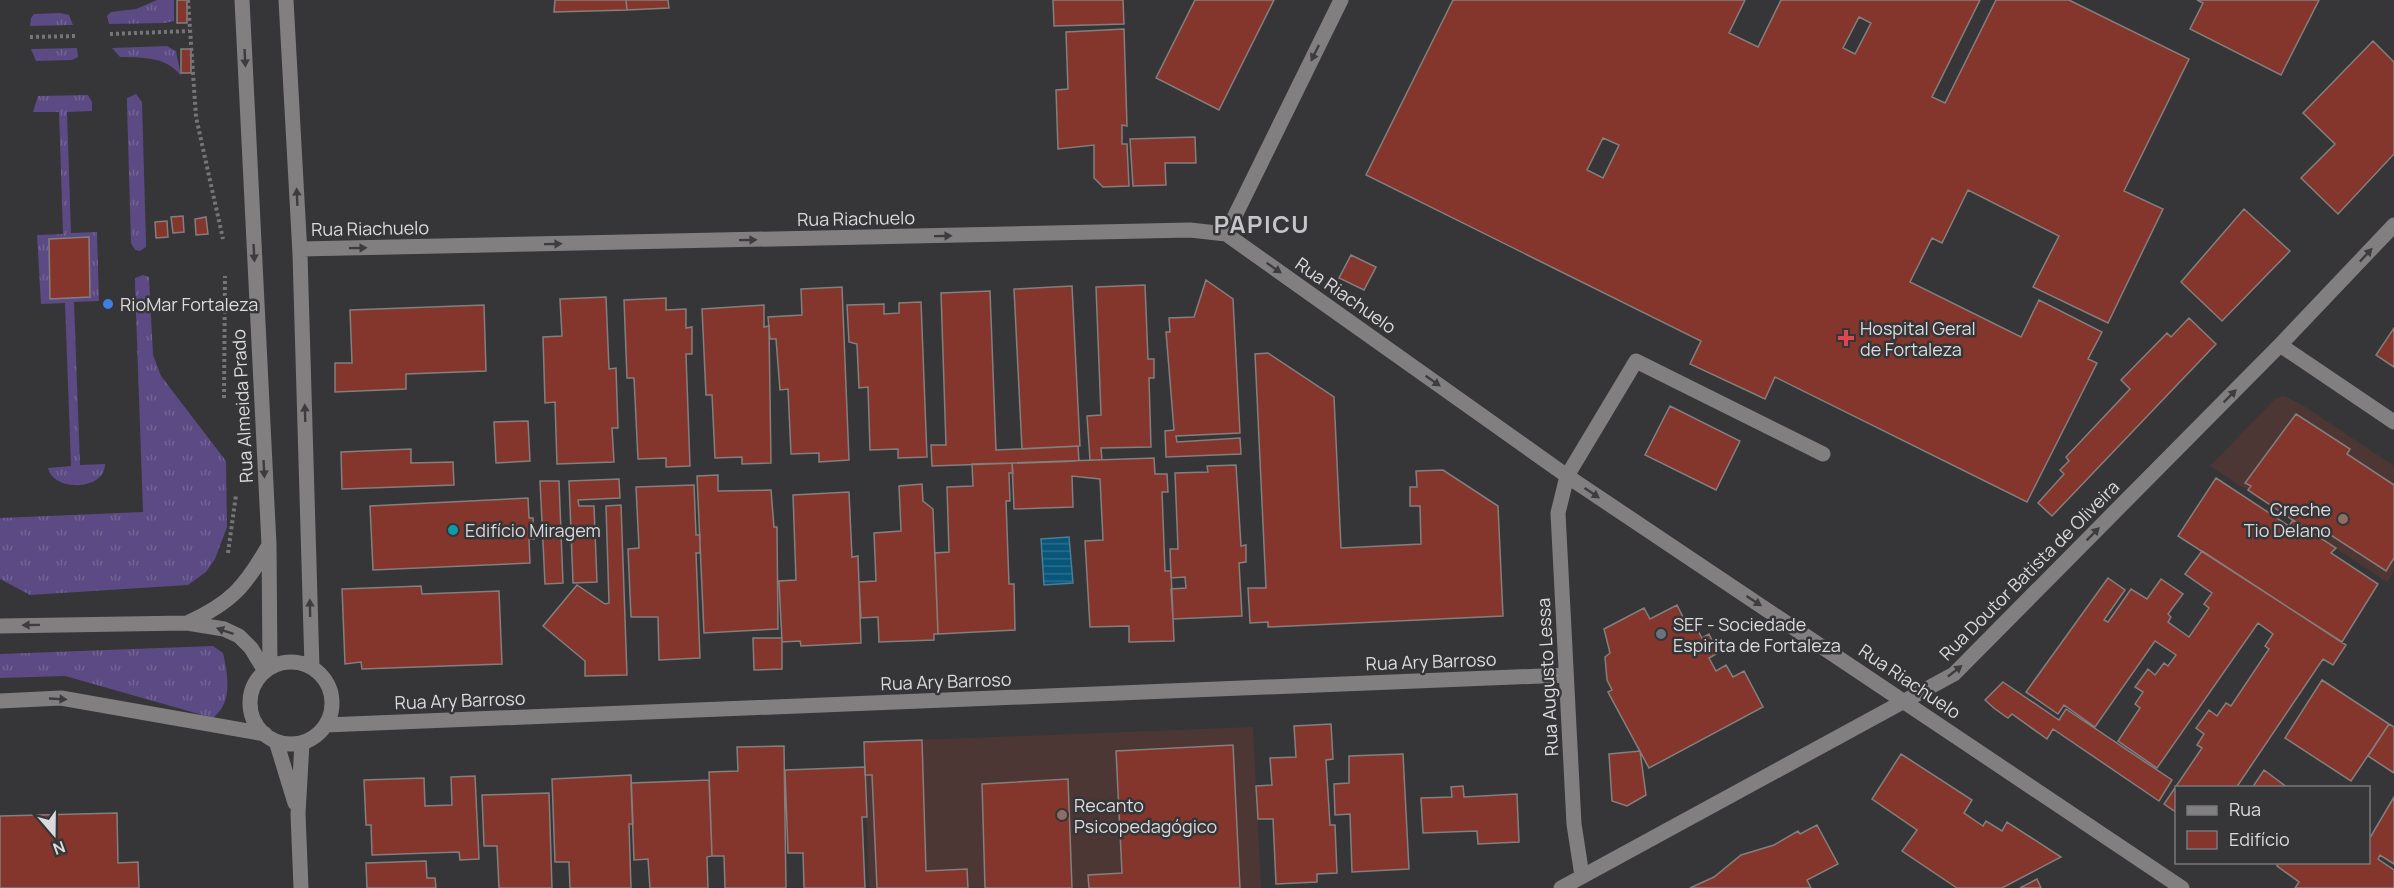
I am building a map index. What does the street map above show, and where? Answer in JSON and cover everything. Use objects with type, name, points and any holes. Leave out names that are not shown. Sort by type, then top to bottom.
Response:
[{"type":"street","name":"Rua Almeida Prado","points":[[242,0],[269,545],[267,669]]},
{"type":"street","points":[[286,0],[300,249],[312,667]]},
{"type":"street","points":[[1226,234],[1341,0]]},
{"type":"street","name":"Rua Doutor Batista de Oliveira","points":[[1561,888],[1954,674],[2280,345],[2394,225]]},
{"type":"street","name":"Rua Riachuelo","points":[[300,249],[1190,230],[1226,234],[1568,476],[2182,888]]},
{"type":"street","points":[[2280,345],[2394,422]]},
{"type":"street","name":"Rua Augusto Lessa","points":[[1582,876],[1574,824],[1558,513],[1568,476],[1636,361],[1823,454]]},
{"type":"street","points":[[187,623],[219,608],[226,602],[238,590],[269,545]]},
{"type":"street","points":[[0,626],[187,623],[224,629],[239,636],[267,669]]},
{"type":"street","points":[[0,701],[61,698],[271,738],[294,744],[312,739],[326,725],[332,712],[331,692],[322,675],[312,667],[291,662],[267,669],[252,691],[250,703],[251,715],[271,738],[298,814]]},
{"type":"street","name":"Rua Ary Barroso","points":[[326,725],[1566,675]]},
{"type":"street","points":[[301,888],[298,814],[302,742]]},
{"type":"path","points":[[188,0],[196,117],[225,246]]},
{"type":"path","points":[[110,34],[189,31]]},
{"type":"path","points":[[30,37],[75,36]]},
{"type":"path","points":[[224,398],[225,269]]},
{"type":"path","points":[[227,557],[230,549],[236,492]]},
{"type":"shaded area","name":"Creche Tio Delano","points":[[2284,396],[2304,406],[2394,466],[2394,572],[2387,582],[2210,466],[2276,398]]},
{"type":"shaded area","name":"Recanto Psicopedagógico","points":[[1253,727],[1261,888],[869,888],[864,742]]},
{"type":"green space","points":[[157,0],[174,0],[174,21],[109,24],[107,16],[111,12],[136,9]]},
{"type":"green space","points":[[34,14],[69,15],[73,25],[30,26]]},
{"type":"green space","points":[[167,46],[176,51],[181,76],[175,69],[161,61],[120,57],[112,48]]},
{"type":"green space","points":[[77,48],[78,57],[72,60],[36,61],[31,49]]},
{"type":"green space","points":[[136,94],[142,102],[146,242],[146,247],[140,251],[135,250],[131,243],[127,105],[127,98]]},
{"type":"green space","points":[[88,95],[92,102],[92,111],[67,112],[71,233],[97,232],[99,301],[74,302],[80,465],[105,464],[103,473],[97,479],[78,485],[59,481],[52,476],[48,468],[71,466],[65,303],[41,304],[37,235],[63,234],[59,112],[33,112],[38,96]]},
{"type":"green space","points":[[143,275],[149,277],[153,355],[161,376],[226,461],[227,527],[215,559],[206,572],[188,585],[30,595],[0,579],[0,518],[143,512],[135,278]]},
{"type":"green space","points":[[213,646],[223,653],[227,688],[224,704],[213,718],[65,676],[0,678],[0,654]]},
{"type":"water","points":[[1069,537],[1073,583],[1044,585],[1041,539]]},
{"type":"building","points":[[177,0],[187,0],[187,23],[177,23]]},
{"type":"building","points":[[555,0],[626,0],[627,10],[554,12]]},
{"type":"building","points":[[626,0],[668,0],[669,8],[627,10]]},
{"type":"building","points":[[1053,0],[1123,0],[1124,24],[1054,26]]},
{"type":"building","points":[[1195,0],[1274,0],[1219,110],[1156,78]]},
{"type":"building","points":[[1453,0],[1745,0],[1729,33],[1758,47],[1781,0],[1980,0],[1932,97],[1945,103],[1996,0],[2069,0],[2189,59],[2124,191],[2163,209],[2108,323],[2033,287],[2059,236],[1968,190],[1942,243],[1932,238],[1910,282],[2021,337],[2039,300],[2102,332],[2088,359],[2097,363],[2027,502],[1775,377],[1765,399],[1690,364],[1701,341],[1366,175]],"holes":[[[1859,17],[1871,23],[1855,54],[1843,48]],[[1603,138],[1619,145],[1603,178],[1587,170]]]},
{"type":"building","points":[[2197,0],[2319,0],[2281,75],[2190,29],[2203,3]]},
{"type":"building","points":[[1124,29],[1127,126],[1122,125],[1122,144],[1127,144],[1129,186],[1103,187],[1094,178],[1094,145],[1058,149],[1056,90],[1068,89],[1066,32]]},
{"type":"building","points":[[2373,41],[2394,62],[2394,154],[2338,214],[2301,178],[2335,144],[2303,113]]},
{"type":"building","points":[[181,49],[191,49],[191,73],[181,73]]},
{"type":"building","points":[[1195,137],[1196,163],[1165,163],[1166,185],[1133,186],[1130,139]]},
{"type":"building","points":[[2244,209],[2290,251],[2222,321],[2181,282]]},
{"type":"building","points":[[183,216],[184,232],[173,233],[171,217]]},
{"type":"building","points":[[206,217],[208,234],[196,235],[195,219]]},
{"type":"building","points":[[167,221],[168,237],[156,238],[155,222]]},
{"type":"building","points":[[89,237],[90,297],[50,299],[49,239]]},
{"type":"building","points":[[1351,255],[1376,267],[1364,290],[1339,278]]},
{"type":"building","points":[[1206,280],[1233,299],[1240,433],[1176,436],[1177,442],[1240,438],[1241,454],[1166,457],[1165,431],[1174,430],[1166,332],[1170,332],[1169,318],[1194,317]]},
{"type":"building","points":[[1145,285],[1148,359],[1154,359],[1154,378],[1149,378],[1151,447],[1101,448],[1102,460],[1090,460],[1087,416],[1101,415],[1096,287]]},
{"type":"building","points":[[1072,286],[1080,446],[1022,449],[1014,289]]},
{"type":"building","points":[[842,287],[849,460],[819,462],[819,453],[791,454],[788,389],[780,390],[776,339],[770,339],[768,317],[802,315],[801,289]]},
{"type":"building","points":[[990,291],[996,450],[1078,446],[1079,461],[932,466],[931,445],[946,445],[941,293]]},
{"type":"building","points":[[606,297],[609,369],[616,368],[618,428],[612,428],[614,462],[557,464],[555,402],[545,403],[543,337],[562,336],[560,299]]},
{"type":"building","points":[[666,298],[666,310],[686,309],[686,328],[692,327],[692,354],[686,354],[690,466],[666,467],[666,458],[638,459],[634,378],[627,378],[624,300]]},
{"type":"building","points":[[921,302],[927,457],[898,458],[898,449],[870,450],[868,387],[859,388],[857,344],[849,342],[847,305],[884,304],[884,314],[899,313],[899,303]]},
{"type":"building","points":[[484,305],[486,371],[406,374],[406,389],[335,392],[335,363],[352,363],[350,310]]},
{"type":"building","points":[[764,305],[764,327],[769,326],[771,463],[742,464],[742,457],[715,458],[712,395],[706,395],[702,309]]},
{"type":"building","points":[[2189,318],[2216,344],[2052,516],[2038,503],[2064,474],[2060,470],[2069,461],[2066,457],[2130,389],[2121,380],[2167,333],[2171,337]]},
{"type":"building","points":[[2394,328],[2394,367],[2376,355]]},
{"type":"building","points":[[1268,353],[1334,397],[1341,548],[1421,544],[1420,506],[1410,506],[1410,487],[1417,487],[1416,471],[1443,470],[1498,506],[1503,616],[1268,627],[1268,622],[1250,623],[1248,588],[1266,588],[1255,354]]},
{"type":"building","points":[[1670,406],[1740,441],[1716,490],[1645,455]]},
{"type":"building","name":"Creche Tio Delano","points":[[2296,414],[2350,449],[2347,454],[2394,485],[2394,558],[2386,571],[2317,526],[2312,533],[2248,490],[2251,486],[2245,483]]},
{"type":"building","points":[[528,421],[530,461],[496,463],[494,422]]},
{"type":"building","points":[[411,449],[411,463],[453,462],[454,485],[342,489],[341,452]]},
{"type":"building","points":[[1154,458],[1155,474],[1167,474],[1168,492],[1162,492],[1165,571],[1171,571],[1174,641],[1129,642],[1129,626],[1090,627],[1085,541],[1103,540],[1100,479],[1072,476],[1073,507],[1014,509],[1012,463]]},
{"type":"building","points":[[1012,463],[1013,473],[1009,473],[1010,501],[1006,501],[1009,584],[1014,584],[1015,630],[938,634],[935,553],[949,552],[947,487],[973,486],[972,464]]},
{"type":"building","points":[[1236,465],[1241,546],[1246,545],[1246,562],[1239,563],[1242,616],[1173,619],[1171,589],[1186,588],[1185,577],[1171,578],[1170,549],[1178,549],[1175,473],[1208,472],[1207,466]]},
{"type":"building","points":[[718,475],[718,491],[771,490],[774,527],[777,527],[778,629],[704,633],[697,476]]},
{"type":"building","points":[[2216,478],[2289,526],[2293,520],[2336,548],[2331,553],[2378,584],[2342,642],[2178,536]]},
{"type":"building","points":[[619,479],[620,498],[578,500],[579,506],[594,506],[597,582],[573,583],[569,481]]},
{"type":"building","points":[[540,481],[559,481],[563,583],[545,584]]},
{"type":"building","points":[[922,484],[923,501],[933,509],[938,634],[934,634],[934,640],[879,642],[878,617],[861,618],[859,582],[876,581],[874,533],[901,531],[899,486]]},
{"type":"building","points":[[694,485],[696,535],[700,535],[700,553],[696,553],[700,658],[659,660],[658,617],[631,617],[628,549],[639,548],[636,487]]},
{"type":"building","points":[[849,492],[852,557],[858,556],[861,643],[801,646],[800,641],[782,642],[779,581],[796,580],[793,495]]},
{"type":"building","name":"Edifício Miragem","points":[[528,498],[529,518],[533,518],[534,539],[529,539],[530,563],[373,570],[370,506]]},
{"type":"building","points":[[621,505],[627,675],[585,676],[585,661],[543,626],[577,585],[605,604],[609,603],[606,506]]},
{"type":"building","points":[[2202,551],[2346,645],[2333,665],[2323,659],[2237,786],[2176,786],[2202,748],[2197,745],[2204,734],[2196,728],[2209,710],[2217,716],[2226,703],[2231,706],[2269,649],[2265,646],[2273,634],[2258,623],[2157,768],[2118,741],[2140,708],[2135,704],[2143,692],[2135,687],[2148,669],[2155,675],[2164,663],[2168,666],[2176,655],[2155,641],[2095,727],[2064,705],[2058,714],[2026,692],[2108,578],[2125,590],[2104,620],[2108,622],[2131,589],[2147,599],[2161,579],[2183,594],[2168,614],[2171,617],[2168,622],[2189,637],[2209,608],[2204,604],[2212,593],[2185,574]]},
{"type":"building","points":[[421,586],[422,594],[499,591],[502,664],[362,669],[361,662],[345,664],[342,589]]},
{"type":"building","points":[[1677,605],[1685,621],[1691,618],[1702,638],[1709,634],[1718,653],[1709,658],[1716,671],[1726,665],[1733,677],[1744,671],[1763,707],[1649,768],[1608,692],[1612,690],[1607,680],[1605,657],[1610,653],[1604,629],[1644,608],[1650,619]]},
{"type":"building","points":[[753,638],[782,638],[782,669],[754,670]]},
{"type":"building","points":[[2322,680],[2389,724],[2351,781],[2285,738]]},
{"type":"building","points":[[2003,682],[2059,720],[2066,709],[2172,780],[2159,801],[2053,729],[2047,739],[2012,714],[2008,718],[1995,709],[1985,700]]},
{"type":"building","points":[[1331,724],[1333,759],[1326,760],[1330,825],[1335,825],[1337,873],[1317,874],[1317,882],[1276,884],[1273,819],[1258,819],[1256,786],[1272,785],[1270,758],[1296,757],[1294,726]]},
{"type":"building","points":[[2389,724],[2394,727],[2394,773],[2368,756]]},
{"type":"building","points":[[922,740],[926,871],[967,869],[968,888],[877,888],[872,775],[865,775],[864,742]]},
{"type":"building","points":[[1233,745],[1240,888],[1089,888],[1088,875],[1122,873],[1116,751]]},
{"type":"building","points":[[784,746],[786,888],[725,888],[724,856],[712,856],[709,772],[738,771],[737,747]]},
{"type":"building","points":[[1640,751],[1646,795],[1627,806],[1612,801],[1609,754]]},
{"type":"building","points":[[1403,754],[1409,869],[1352,872],[1350,814],[1335,815],[1334,784],[1349,783],[1349,756]]},
{"type":"building","points":[[1901,754],[1972,800],[1964,813],[1983,826],[1986,821],[2002,831],[2007,822],[2061,857],[2002,888],[1957,888],[1902,851],[1917,830],[1872,799]]},
{"type":"building","points":[[865,767],[867,817],[862,817],[865,888],[804,888],[803,853],[788,853],[785,770]]},
{"type":"building","points":[[2264,770],[2285,786],[2253,786]]},
{"type":"building","points":[[631,775],[633,824],[629,824],[631,888],[570,888],[569,862],[555,862],[552,779]]},
{"type":"building","points":[[475,776],[479,859],[460,860],[459,852],[372,855],[371,825],[366,825],[364,780],[424,778],[425,806],[452,805],[451,777]]},
{"type":"building","points":[[1068,779],[1072,888],[985,888],[982,784]]},
{"type":"building","points":[[709,780],[712,856],[707,857],[708,888],[650,888],[648,859],[634,860],[631,783]]},
{"type":"building","points":[[1463,786],[1464,797],[1517,794],[1519,842],[1478,844],[1477,831],[1423,833],[1421,798],[1452,797],[1451,787]]},
{"type":"building","points":[[2175,788],[2175,811],[2164,804]]},
{"type":"building","points":[[549,793],[552,888],[499,888],[497,846],[484,846],[482,795]]},
{"type":"building","points":[[2394,797],[2394,864],[2380,855],[2378,859],[2394,870],[2394,888],[2295,888],[2299,882],[2277,866],[2278,864],[2370,864],[2370,838]]},
{"type":"building","points":[[117,813],[118,863],[138,862],[139,888],[0,888],[0,816]]},
{"type":"building","points":[[1817,825],[1838,864],[1807,880],[1811,888],[1690,888],[1714,877],[1741,855],[1774,845],[1798,831],[1800,834]]},
{"type":"building","points":[[426,861],[427,878],[435,878],[436,888],[367,888],[366,863]]},
{"type":"building","points":[[2037,879],[2041,888],[2020,888]]},
{"type":"place","name":"RioMar Fortaleza","points":[[108,304]]},
{"type":"place","name":"Hospital Geral de Fortaleza","points":[[1846,338]]},
{"type":"place","name":"Creche Tio Delano","points":[[2343,519]]},
{"type":"place","name":"Edifício Miragem","points":[[453,530]]},
{"type":"place","name":"SEF - Sociedade Espirita de Fortaleza","points":[[1661,634]]},
{"type":"place","name":"Recanto Psicopedagógico","points":[[1062,815]]},
{"type":"district","name":"PAPICU","points":[[1262,223]]}]
